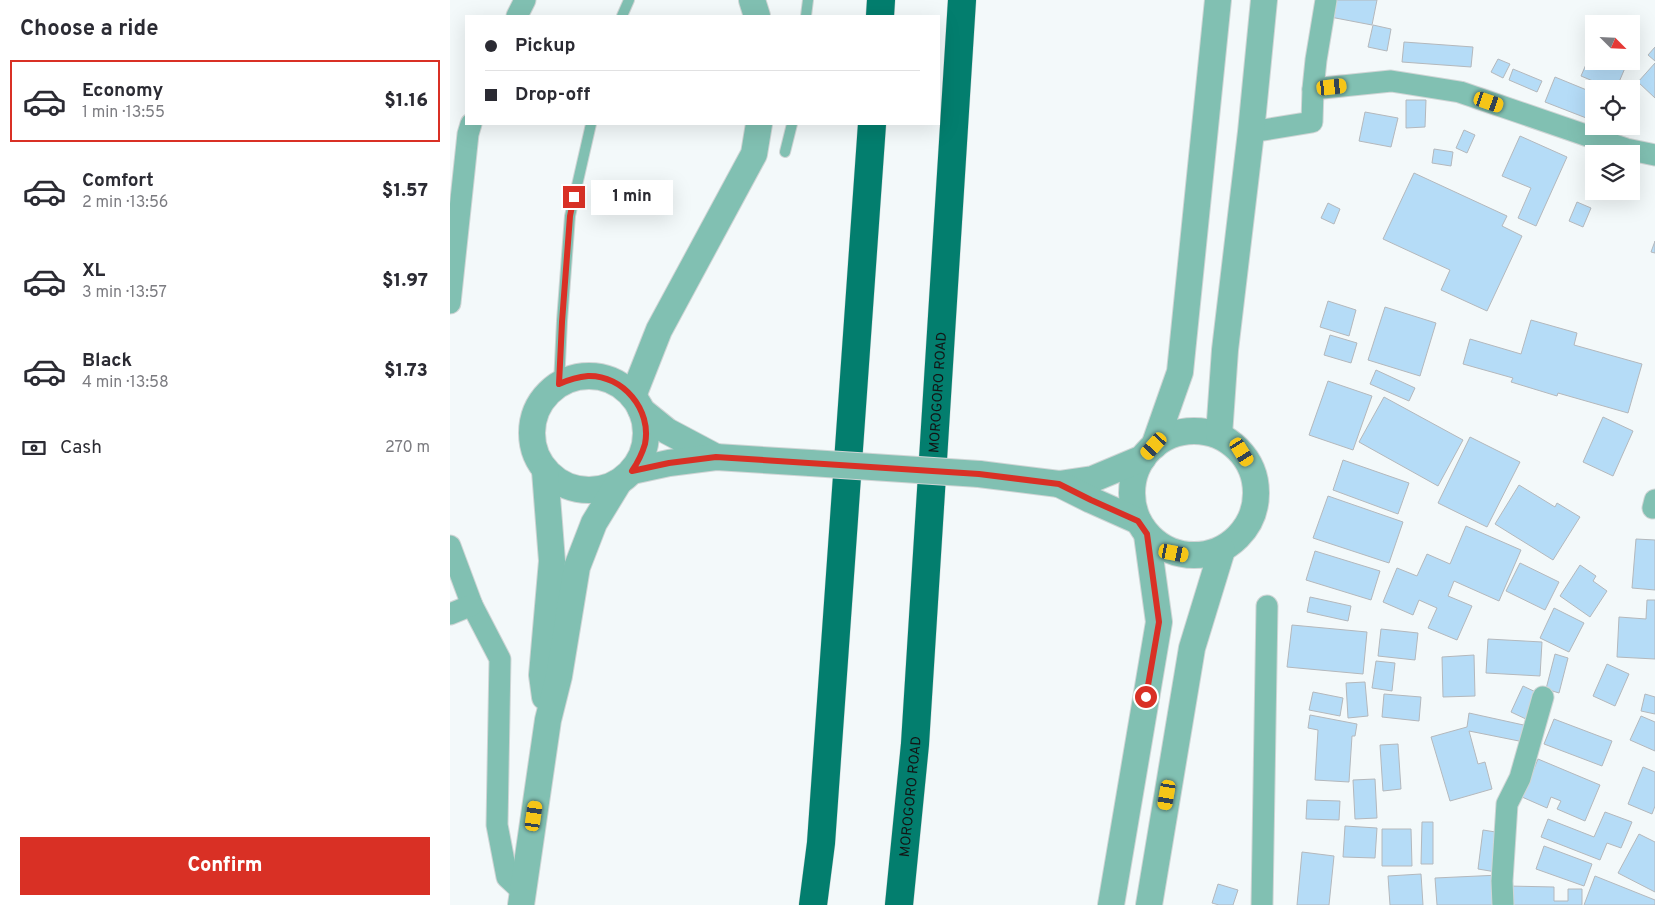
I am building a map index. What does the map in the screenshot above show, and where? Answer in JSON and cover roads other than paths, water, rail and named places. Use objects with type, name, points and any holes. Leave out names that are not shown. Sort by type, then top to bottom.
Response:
[{"type":"highway","points":[[880,15],[881,0]]},
{"type":"highway","name":"MOROGORO ROAD","points":[[899,905],[915,744],[962,0]]},
{"type":"highway","points":[[813,905],[821,843],[872,125]]},
{"type":"street","points":[[518,15],[525,0]]},
{"type":"street","points":[[752,0],[757,15]]},
{"type":"street","points":[[1111,905],[1159,622],[1142,528],[1133,505],[1132,489],[1135,473],[1148,452],[1180,372],[1218,0]]},
{"type":"street","points":[[1219,435],[1225,350],[1251,132],[1264,0]]},
{"type":"street","points":[[1251,132],[1312,122],[1313,89],[1326,0]]},
{"type":"street","points":[[1313,89],[1391,81],[1460,92],[1626,150],[1655,155]]},
{"type":"street","points":[[450,303],[463,173],[471,125]]},
{"type":"street","points":[[522,899],[548,720],[559,676],[577,567],[594,523],[640,458],[645,442],[646,426],[637,403],[659,330],[754,154],[758,125]]},
{"type":"street","points":[[716,457],[667,432],[620,386],[598,377],[574,378],[559,384],[546,395],[537,409],[532,425],[532,441],[536,457],[545,470],[557,481],[572,488],[588,491],[604,489],[626,477],[669,463],[716,457],[979,474],[1059,484],[1093,478],[1148,452],[1167,437],[1183,432],[1199,431],[1219,435],[1242,452],[1251,466],[1256,482],[1256,498],[1254,514],[1246,529],[1235,541],[1222,550],[1206,555],[1190,556],[1174,553],[1159,546],[1142,528],[1059,484]]},
{"type":"street","points":[[545,470],[552,561],[542,675],[548,720]]},
{"type":"street","points":[[450,546],[472,605],[500,659],[497,825],[507,877],[522,899]]},
{"type":"street","points":[[1148,905],[1192,648],[1222,550]]},
{"type":"street","points":[[450,614],[472,605]]},
{"type":"street","points":[[1262,905],[1267,606]]},
{"type":"street","points":[[1503,905],[1503,864],[1507,804],[1520,778],[1543,697]]},
{"type":"lane","points":[[622,15],[628,0]]},
{"type":"lane","points":[[806,15],[808,0]]},
{"type":"lane","points":[[559,384],[570,216],[591,125]]},
{"type":"lane","points":[[785,152],[792,125]]}]
